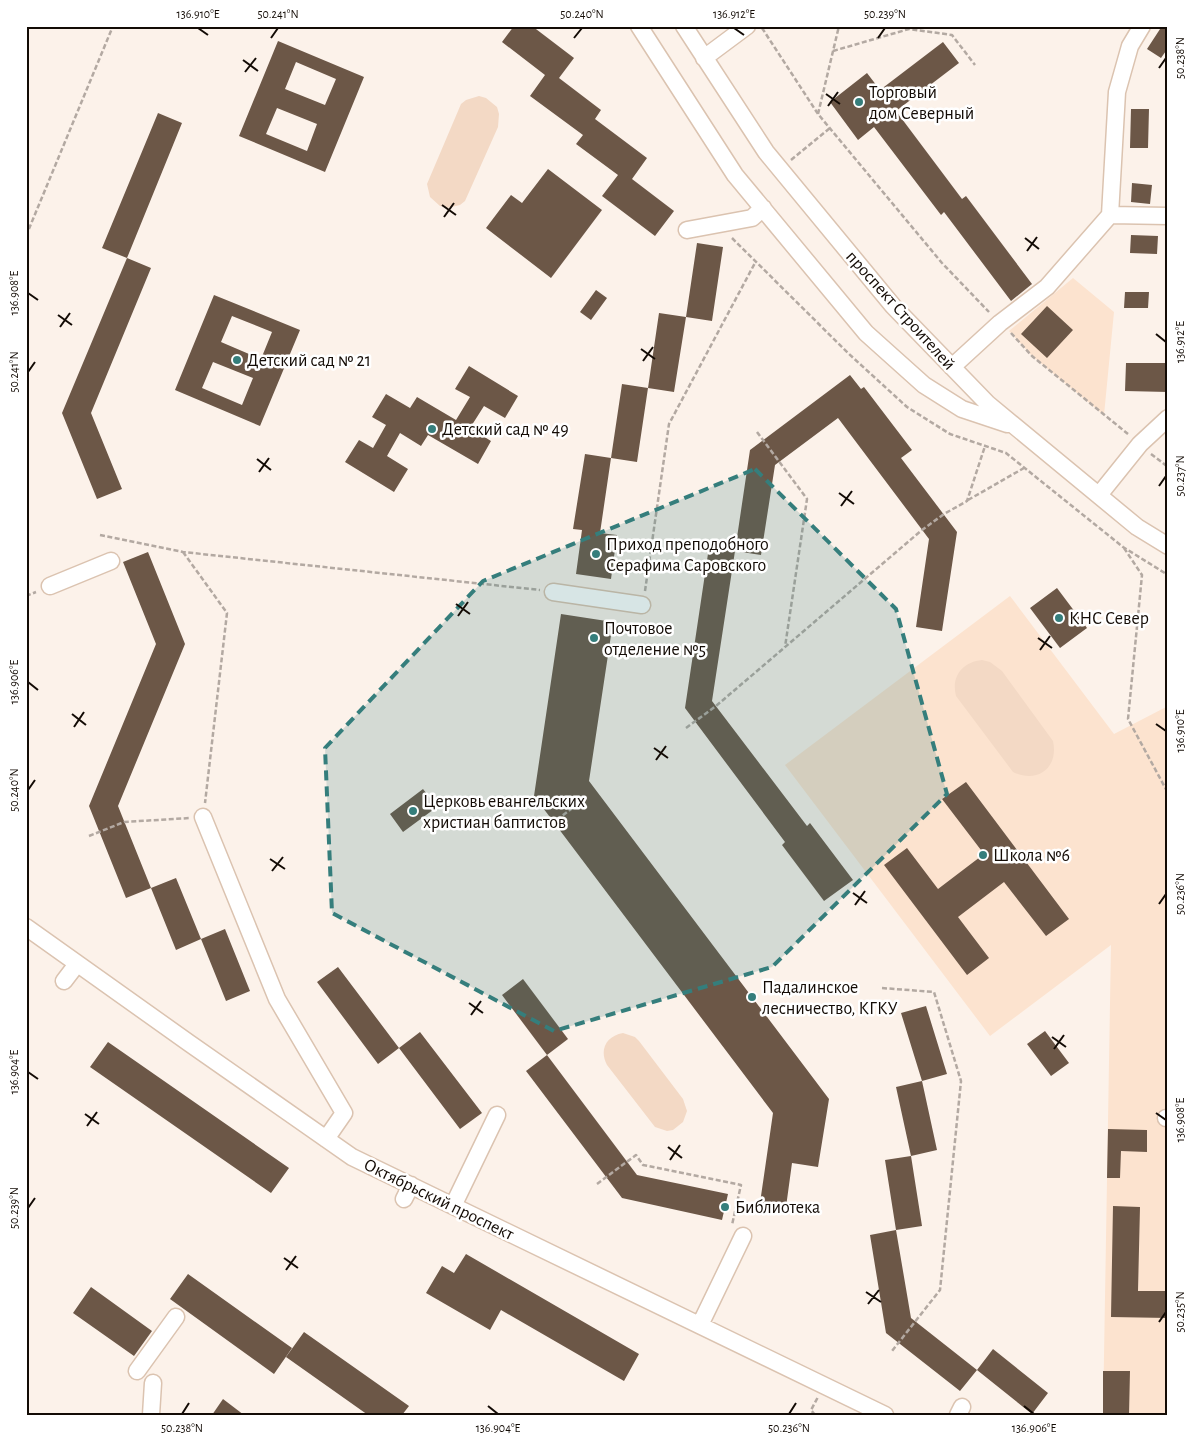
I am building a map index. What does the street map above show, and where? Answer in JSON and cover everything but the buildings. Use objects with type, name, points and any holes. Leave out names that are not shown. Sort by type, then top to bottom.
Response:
[{"type":"street","points":[[639,26],[735,175],[866,333],[924,385],[962,409],[1018,428]]},
{"type":"street","name":"проспект Строителей","points":[[684,26],[766,152],[893,306],[988,404],[1137,527],[1168,546]]},
{"type":"street","points":[[704,58],[747,26]]},
{"type":"street","points":[[952,367],[1000,323],[1048,287],[1110,215],[1117,92],[1130,46],[1142,26]]},
{"type":"street","points":[[687,230],[752,218],[763,208]]},
{"type":"street","points":[[1110,215],[1168,216]]},
{"type":"street","points":[[1099,495],[1140,444],[1168,418]]},
{"type":"street","points":[[50,586],[111,561]]},
{"type":"street","points":[[553,592],[642,605]]},
{"type":"street","points":[[203,817],[277,999],[344,1113],[326,1139]]},
{"type":"street","name":"Октябрьский проспект","points":[[26,927],[326,1139],[408,1192],[453,1206],[885,1415]]},
{"type":"street","points":[[64,981],[77,964]]},
{"type":"street","points":[[453,1206],[497,1115]]},
{"type":"street","points":[[700,1325],[737,1234]]},
{"type":"street","points":[[137,1371],[176,1317]]},
{"type":"street","points":[[151,1415],[153,1383]]},
{"type":"path","points":[[26,236],[113,26]]},
{"type":"path","points":[[762,26],[818,114],[942,263],[1032,356],[1104,415]]},
{"type":"path","points":[[818,114],[839,26]]},
{"type":"path","points":[[833,51],[909,29],[952,34],[975,65]]},
{"type":"path","points":[[642,605],[670,424],[756,261]]},
{"type":"path","points":[[757,432],[807,499],[785,647]]},
{"type":"path","points":[[967,501],[985,446]]},
{"type":"path","points":[[686,728],[716,706],[922,530],[944,514],[1024,468]]},
{"type":"path","points":[[100,535],[183,552],[553,592]]},
{"type":"path","points":[[1123,546],[1142,575],[1128,719],[1168,793]]},
{"type":"path","points":[[89,836],[124,822],[203,817],[227,613],[183,552]]},
{"type":"path","points":[[545,829],[575,806]]},
{"type":"path","points":[[882,988],[934,992],[961,1081],[940,1290],[892,1352]]},
{"type":"path","points":[[597,1184],[636,1155],[643,1164],[741,1186],[737,1234]]},
{"type":"highlighted area","points":[[755,469],[896,609],[947,794],[772,967],[554,1031],[332,913],[325,748],[483,581]]},
{"type":"shaded area","points":[[479,96],[486,98],[497,107],[499,114],[498,127],[465,201],[460,205],[447,208],[440,206],[430,197],[427,184],[461,104],[466,100]]},
{"type":"shaded area","points":[[1073,278],[1114,312],[1104,415],[1032,356],[1009,331]]},
{"type":"shaded area","name":"Школа №6","points":[[1010,596],[1114,734],[1168,706],[1168,1415],[1103,1415],[1111,945],[990,1036],[785,765]]},
{"type":"shaded area","points":[[982,660],[990,662],[1002,671],[1053,741],[1053,759],[1049,766],[1038,775],[1030,776],[1013,772],[956,696],[955,683],[960,672],[969,664]]},
{"type":"shaded area","points":[[623,1033],[635,1037],[639,1041],[683,1099],[687,1111],[683,1122],[673,1130],[667,1131],[655,1127],[607,1065],[604,1049],[608,1040]]},
{"type":"place","name":"Торговый дом Северный","points":[[859,102]]},
{"type":"place","name":"Детский сад № 21","points":[[237,360]]},
{"type":"place","name":"Детский сад № 49","points":[[432,429]]},
{"type":"place","name":"Приход преподобного Серафима Саровского","points":[[596,554]]},
{"type":"place","name":"КНС Север","points":[[1059,618]]},
{"type":"place","name":"Почтовое отделение №5","points":[[594,638]]},
{"type":"place","name":"Церковь евангельских христиан баптистов","points":[[413,811]]},
{"type":"place","name":"Школа №6","points":[[983,855]]},
{"type":"place","name":"Падалинское лесничество, КГКУ","points":[[752,997]]},
{"type":"place","name":"Библиотека","points":[[725,1207]]}]
